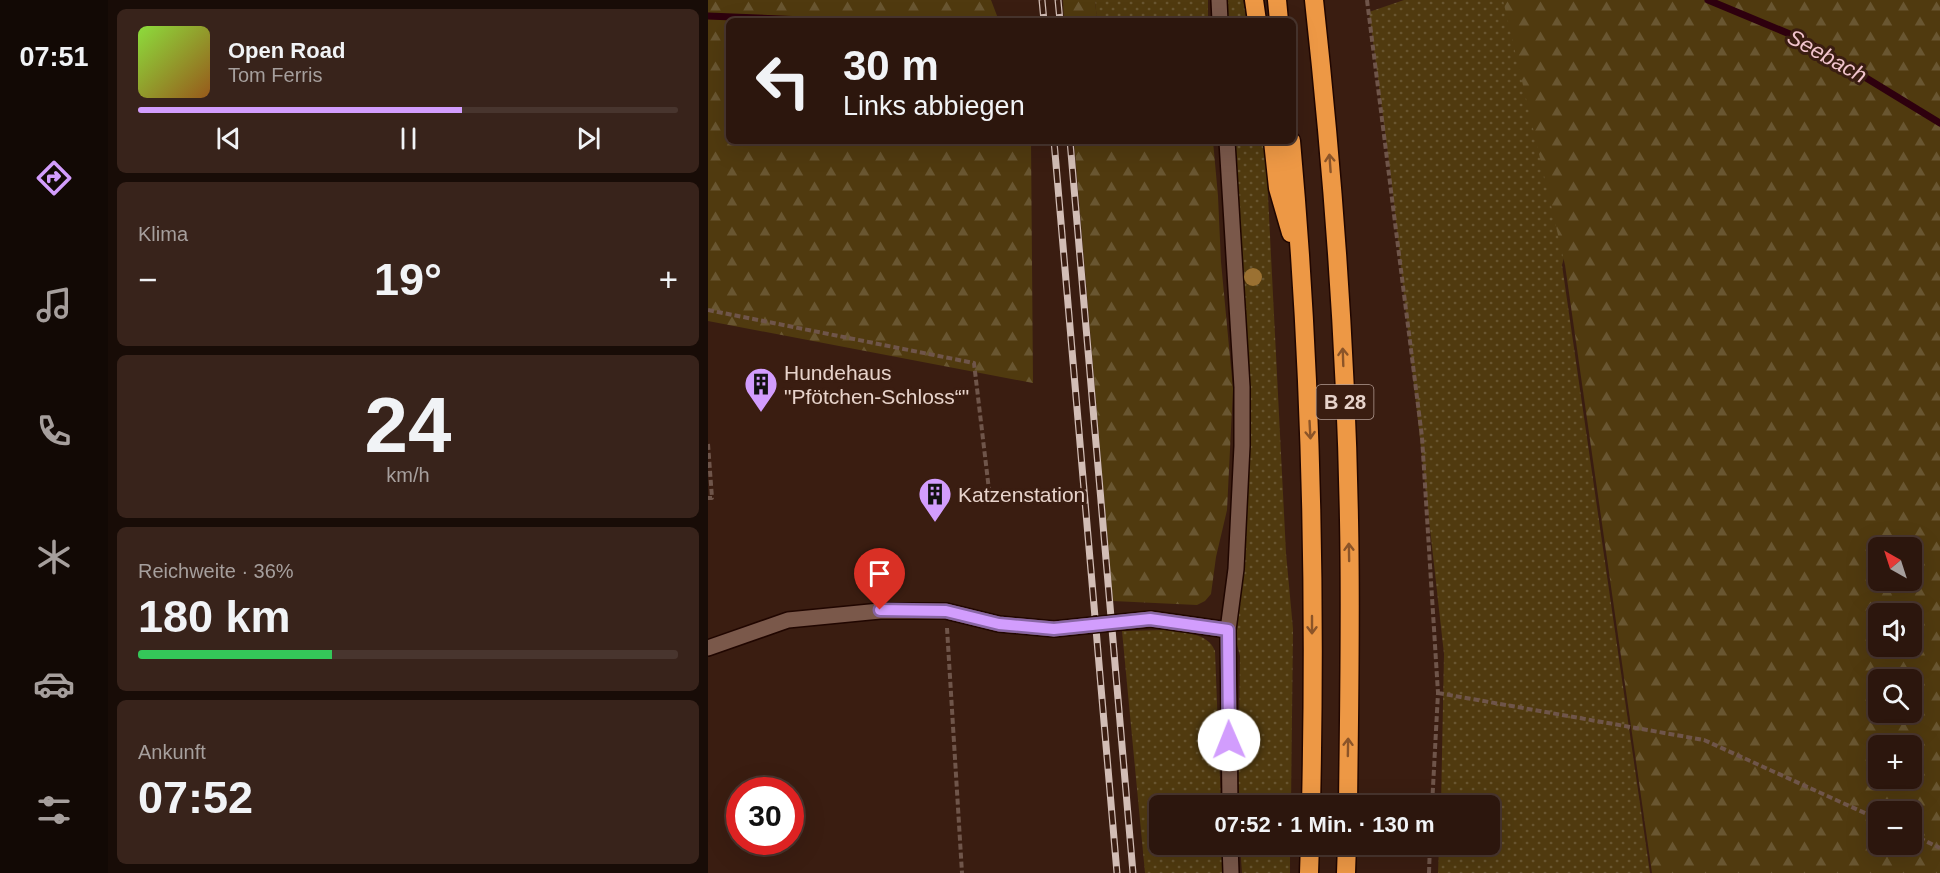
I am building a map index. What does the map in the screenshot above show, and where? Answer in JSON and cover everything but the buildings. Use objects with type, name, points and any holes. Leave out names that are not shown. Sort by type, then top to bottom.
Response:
[{"type":"highway","points":[[1254,0],[1257,18]]},
{"type":"highway","points":[[1277,0],[1279,18]]},
{"type":"highway","name":"B 28","points":[[1314,0],[1328,137],[1342,334],[1349,539],[1348,795]]},
{"type":"highway","points":[[1273,144],[1278,188],[1301,268]]},
{"type":"highway","name":"B 28","points":[[1291,144],[1301,268],[1310,443],[1313,685],[1311,795]]},
{"type":"highway","points":[[1309,873],[1310,855]]},
{"type":"highway","points":[[1346,873],[1347,855]]},
{"type":"street","points":[[1219,0],[1220,18]]},
{"type":"street","points":[[1227,144],[1242,387],[1242,446],[1236,569],[1228,630],[1230,795]]},
{"type":"street","points":[[708,648],[788,620],[880,610],[946,611],[999,624],[1054,629],[1150,619],[1228,630]]},
{"type":"street","points":[[1230,855],[1231,873]]},
{"type":"path","points":[[1366,0],[1422,437],[1438,693],[1433,795]]},
{"type":"path","points":[[708,310],[974,363],[989,490]]},
{"type":"path","points":[[708,444],[712,498],[708,498]]},
{"type":"path","points":[[946,611],[962,873]]},
{"type":"path","points":[[1438,693],[1704,740],[1868,814]]},
{"type":"path","points":[[1922,839],[1940,848]]},
{"type":"path","points":[[1429,873],[1430,855]]},
{"type":"green space","points":[[708,0],[991,0],[998,18],[726,18],[726,144],[1031,144],[1033,383],[708,321]]},
{"type":"green space","points":[[1063,0],[1095,0],[1097,18],[1064,18]]},
{"type":"green space","points":[[1095,0],[1208,0],[1208,18],[1097,18]]},
{"type":"green space","points":[[1222,0],[1243,0],[1246,18],[1224,18]]},
{"type":"green space","points":[[1404,0],[1635,0],[1562,265],[1650,873],[1438,873],[1439,855],[1500,855],[1500,795],[1441,795],[1444,654],[1390,170],[1369,12]]},
{"type":"green space","points":[[1503,0],[1940,0],[1940,873],[1652,873],[1565,265]]},
{"type":"green space","points":[[1074,144],[1213,144],[1233,389],[1227,510],[1216,557],[1211,594],[1197,605],[1113,601]]},
{"type":"green space","points":[[1233,144],[1263,144],[1267,176],[1286,553],[1293,629],[1291,795],[1238,795],[1240,656],[1235,637],[1243,576],[1250,377]]},
{"type":"green space","points":[[1165,630],[1187,633],[1207,640],[1215,651],[1221,795],[1149,795],[1149,855],[1223,855],[1224,873],[1145,873],[1122,631]]},
{"type":"green space","points":[[1241,855],[1290,855],[1290,873],[1242,873]]},
{"type":"waterway","name":"Seebach","points":[[1708,0],[1804,40],[1940,123]]},
{"type":"waterway","name":"Seebach","points":[[708,16],[756,18]]},
{"type":"railway","points":[[1042,0],[1044,18]]},
{"type":"railway","points":[[1058,0],[1060,18]]},
{"type":"railway","points":[[1054,144],[1117,873]]},
{"type":"railway","points":[[1070,144],[1133,873]]},
{"type":"place","name":"Hundehaus \"Pfötchen-Schloss“\"","points":[[761,413]]},
{"type":"place","name":"Katzenstation","points":[[935,523]]},
{"type":"route","points":[[880,610],[946,611],[999,624],[1054,629],[1150,619],[1228,630],[1229,740]]}]
